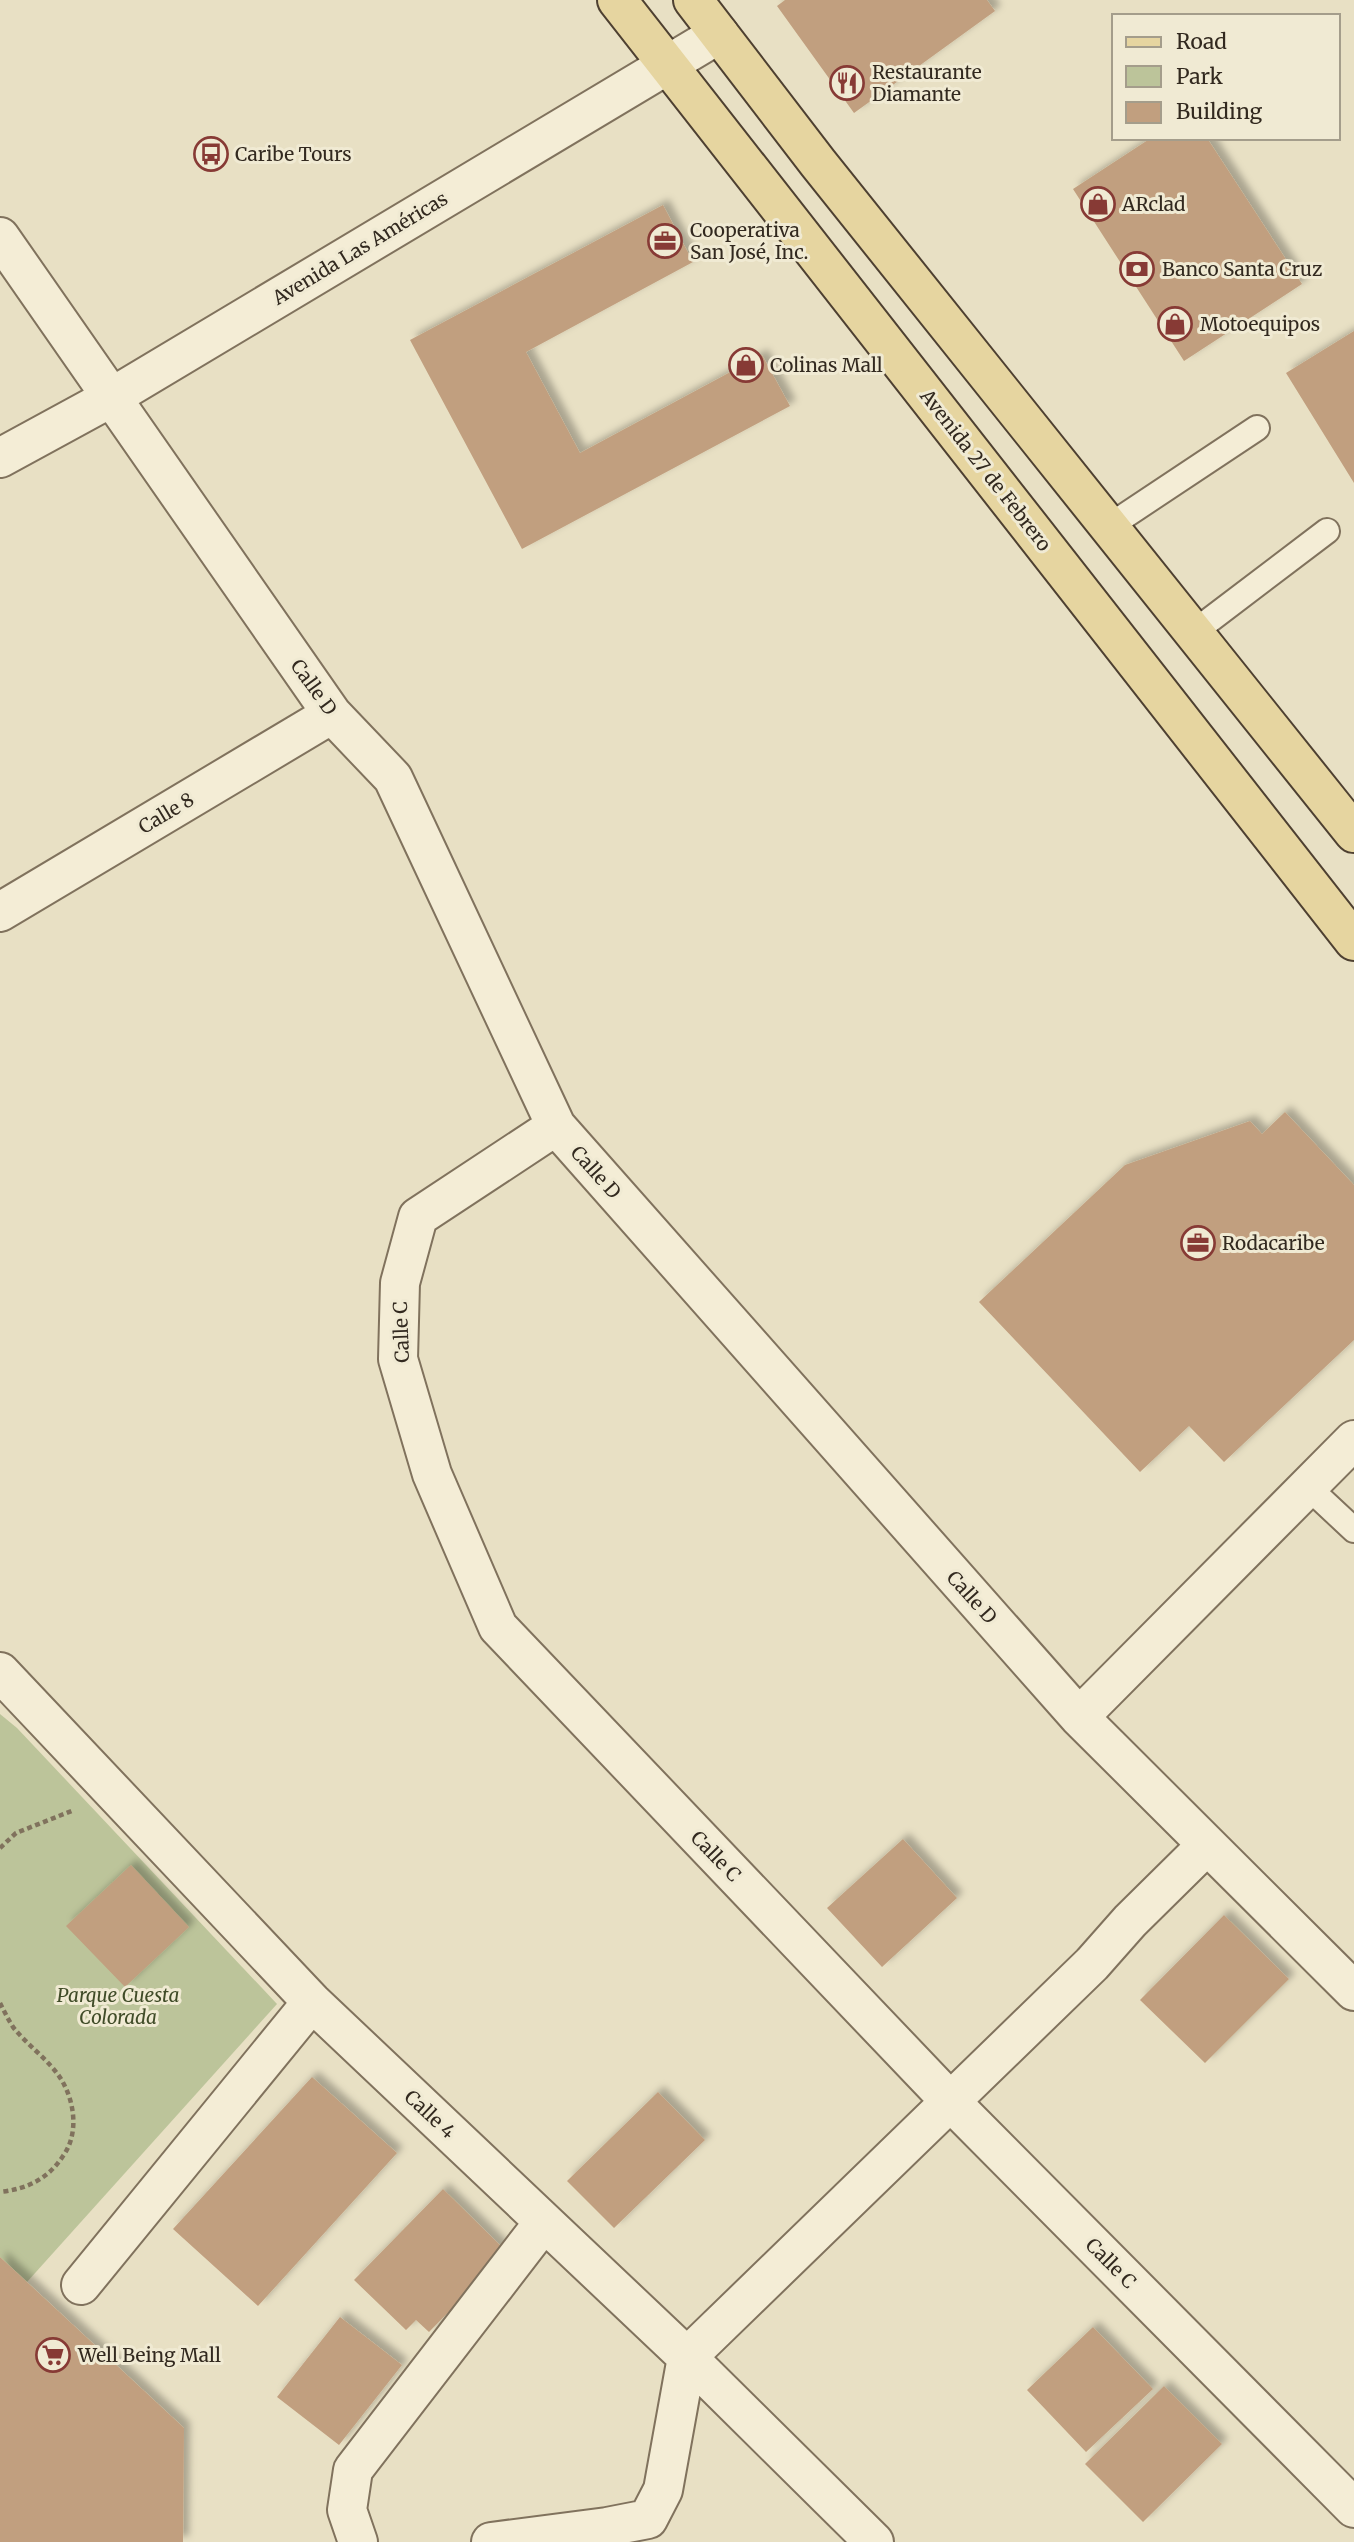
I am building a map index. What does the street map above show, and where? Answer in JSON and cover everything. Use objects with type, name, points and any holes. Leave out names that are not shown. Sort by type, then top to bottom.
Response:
[{"type":"main road","name":"Avenida 27 de Febrero","points":[[617,0],[1354,941]]},
{"type":"main road","points":[[693,0],[826,174],[1354,833]]},
{"type":"street","name":"Avenida Las Américas","points":[[0,458],[112,397],[719,34]]},
{"type":"street","name":"Calle D","points":[[0,237],[332,714],[393,778],[556,1126],[1079,1717],[1354,1991]]},
{"type":"street","name":"Calle 8","points":[[0,912],[332,714]]},
{"type":"street","name":"Calle C","points":[[556,1126],[418,1217],[400,1283],[398,1359],[432,1474],[498,1627],[950,2101],[1354,2508]]},
{"type":"street","points":[[1079,1717],[1354,1440]]},
{"type":"street","name":"Calle 4","points":[[0,1672],[312,2002],[687,2357],[874,2542]]},
{"type":"street","points":[[491,2542],[648,2519],[663,2490],[687,2357],[1092,1964],[1130,1921],[1206,1846]]},
{"type":"street","points":[[80,2285],[312,2002]]},
{"type":"street","points":[[358,2542],[347,2510],[353,2470],[544,2222]]},
{"type":"lane","points":[[1108,527],[1257,428]]},
{"type":"lane","points":[[1194,632],[1327,531]]},
{"type":"lane","points":[[1308,1487],[1354,1530]]},
{"type":"path","points":[[0,1848],[16,1833],[42,1821],[119,1798]]},
{"type":"path","points":[[0,2003],[13,2027],[60,2079],[70,2102],[74,2128],[69,2147],[56,2167],[39,2181],[20,2189],[0,2192]]},
{"type":"green space","name":"Parque Cuesta Colorada","points":[[0,1714],[17,1728],[277,2004],[27,2282],[0,2257]]},
{"type":"building","points":[[785,0],[987,0],[995,11],[854,113],[777,6]]},
{"type":"building","points":[[1148,140],[1208,140],[1302,284],[1184,361],[1073,189]]},
{"type":"building","points":[[663,205],[693,262],[526,352],[580,453],[762,355],[790,406],[522,549],[410,340]]},
{"type":"building","points":[[1354,331],[1354,483],[1286,373]]},
{"type":"building","name":"Rodacaribe","points":[[1285,1112],[1354,1185],[1354,1340],[1224,1462],[1189,1426],[1140,1472],[979,1302],[1125,1165],[1250,1121],[1262,1134]]},
{"type":"building","points":[[903,1839],[957,1898],[882,1967],[827,1908]]},
{"type":"building","points":[[131,1865],[189,1927],[125,1987],[66,1926]]},
{"type":"building","points":[[1224,1915],[1289,1979],[1205,2063],[1140,2000]]},
{"type":"building","points":[[312,2077],[397,2153],[258,2306],[173,2229]]},
{"type":"building","points":[[658,2092],[705,2140],[614,2228],[567,2181]]},
{"type":"building","points":[[443,2189],[507,2252],[429,2332],[416,2320],[406,2330],[354,2280]]},
{"type":"building","name":"Well Being Mall","points":[[0,2257],[184,2428],[183,2542],[0,2542]]},
{"type":"building","points":[[340,2317],[402,2365],[339,2445],[277,2397]]},
{"type":"building","points":[[1093,2327],[1153,2389],[1086,2452],[1027,2390]]},
{"type":"building","points":[[1164,2386],[1222,2444],[1143,2522],[1085,2464]]},
{"type":"place","name":"Restaurante Diamante","points":[[847,83]]},
{"type":"place","name":"Caribe Tours","points":[[211,154]]},
{"type":"place","name":"ARclad","points":[[1098,204]]},
{"type":"place","name":"Cooperativa San José, Inc.","points":[[665,241]]},
{"type":"place","name":"Banco Santa Cruz","points":[[1137,269]]},
{"type":"place","name":"Motoequipos","points":[[1175,324]]},
{"type":"place","name":"Colinas Mall","points":[[746,365]]},
{"type":"place","name":"Rodacaribe","points":[[1198,1243]]},
{"type":"place","name":"Well Being Mall","points":[[53,2355]]}]
